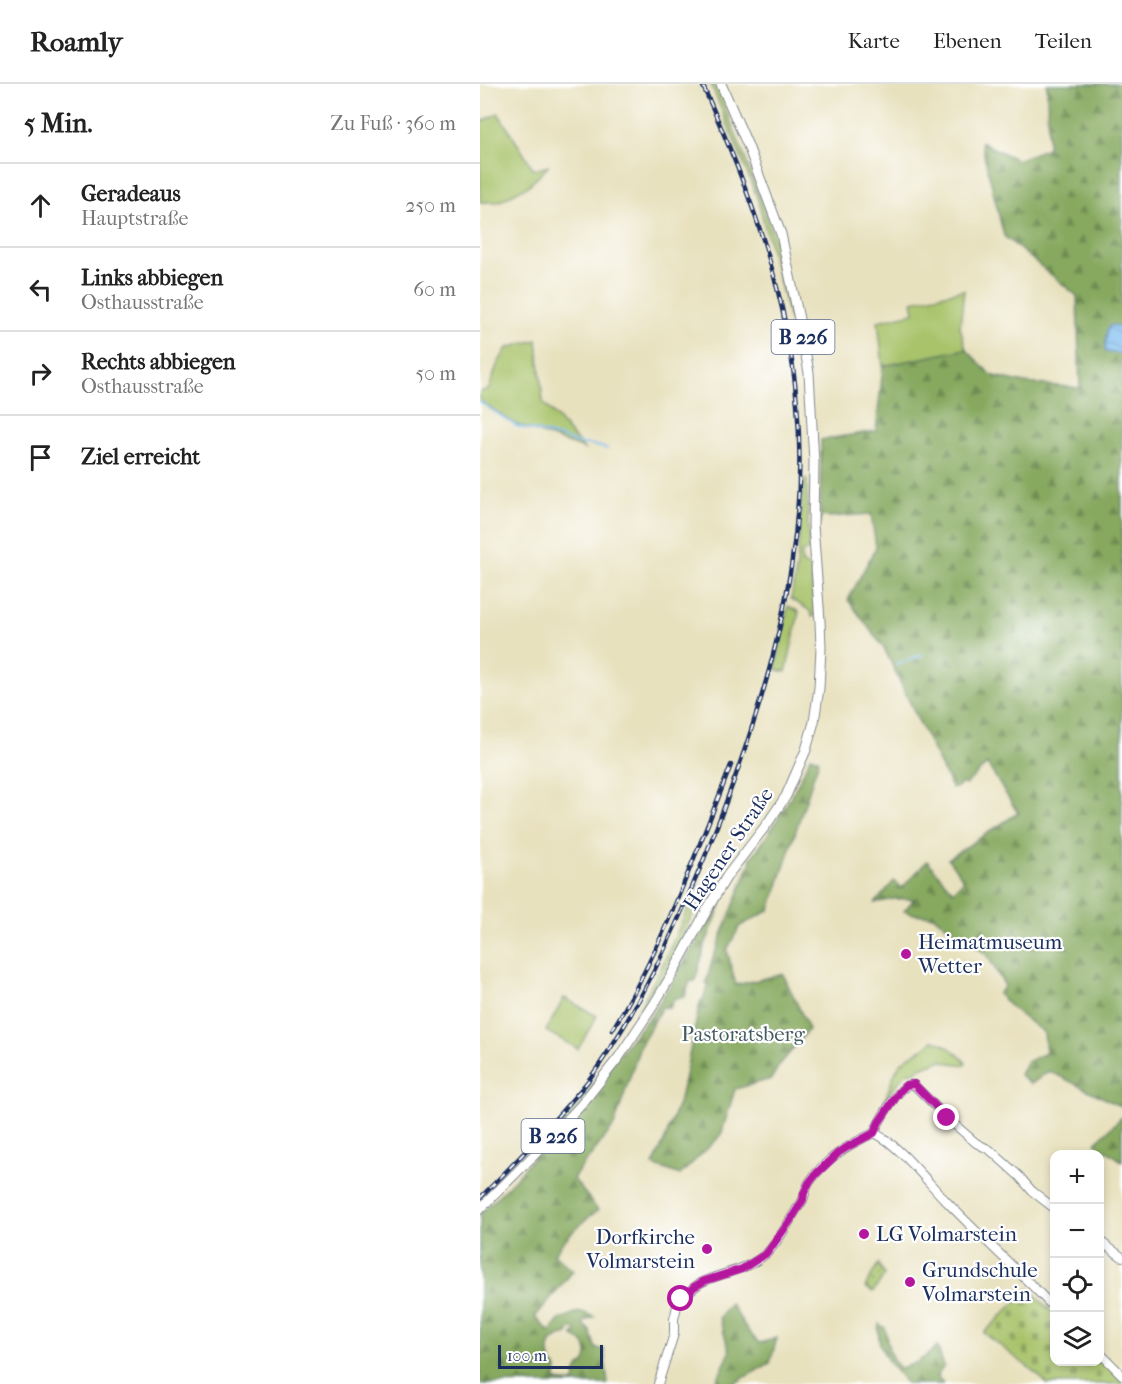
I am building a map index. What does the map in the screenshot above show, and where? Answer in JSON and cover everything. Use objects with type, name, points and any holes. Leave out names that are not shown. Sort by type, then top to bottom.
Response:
[{"type":"main road","name":"Hagener Straße","points":[[480,1209],[581,1105],[619,1057],[671,976],[727,876],[786,796],[806,750],[814,722],[820,671],[820,621],[813,525],[814,473],[809,373],[781,234],[722,84]]},
{"type":"street","points":[[658,1384],[674,1334],[675,1311],[681,1299],[704,1281],[742,1269],[767,1253],[790,1221],[803,1200],[809,1183],[817,1173],[838,1153],[874,1133],[879,1122],[906,1085],[914,1084],[947,1118],[976,1143],[990,1150],[1032,1191],[1050,1205]]},
{"type":"street","points":[[874,1133],[881,1136],[899,1152],[1050,1304]]},
{"type":"street","points":[[1104,1244],[1122,1257]]},
{"type":"street","points":[[1104,1357],[1122,1375]]},
{"type":"green space","points":[[711,84],[717,86],[775,240],[793,320],[790,321],[757,197]]},
{"type":"green space","points":[[1047,84],[1122,84],[1122,1107],[1049,1071],[1031,1084],[1020,1075],[1026,1062],[1046,1053],[1044,1033],[998,994],[1005,986],[987,955],[933,916],[904,911],[914,899],[893,899],[875,903],[894,881],[902,888],[927,861],[953,891],[964,880],[948,859],[1018,813],[987,764],[965,785],[962,783],[952,788],[884,648],[848,600],[876,547],[871,514],[821,516],[820,524],[821,440],[876,431],[883,366],[966,349],[991,375],[1024,383],[1080,388],[1077,296],[1004,236],[981,142],[1017,160],[1048,148]]},
{"type":"green space","points":[[498,113],[534,170],[549,166],[528,186],[498,202],[480,202],[480,123]]},
{"type":"green space","points":[[964,290],[960,327],[966,349],[883,366],[878,321],[914,313],[912,301]]},
{"type":"green space","points":[[537,340],[543,402],[584,449],[515,424],[480,401],[480,391],[489,389],[497,365],[507,348]]},
{"type":"green space","points":[[803,479],[807,480],[809,550],[802,552],[802,564],[810,566],[815,616],[812,617],[809,610],[791,599],[797,565]]},
{"type":"green space","points":[[788,606],[799,612],[786,672],[775,669]]},
{"type":"green space","name":"Pastoratsberg","points":[[811,756],[819,760],[770,910],[740,926],[727,950],[736,985],[783,974],[809,1029],[771,1079],[735,1089],[721,1135],[680,1175],[653,1165],[681,1095],[700,1002],[709,984],[706,983],[713,958],[750,859],[784,809]]},
{"type":"green space","points":[[729,885],[705,945],[695,981],[690,981],[685,997],[675,998],[670,1008],[662,1007],[640,1046],[614,1126],[573,1178],[598,1210],[574,1230],[554,1254],[573,1271],[535,1317],[550,1332],[559,1320],[575,1313],[582,1312],[594,1317],[583,1324],[590,1331],[596,1349],[604,1349],[608,1384],[480,1384],[480,1214],[515,1179],[654,1011],[723,899]],"holes":[[[570,1329],[576,1330],[573,1336],[585,1346],[587,1357],[584,1364],[577,1370],[574,1383],[556,1381],[557,1368],[549,1357],[549,1348],[554,1340],[568,1334]]]},
{"type":"green space","points":[[692,899],[698,902],[668,968],[640,1017],[635,1015],[661,968]]},
{"type":"green space","points":[[564,998],[597,1016],[578,1049],[546,1031]]},
{"type":"green space","points":[[933,1040],[956,1053],[966,1063],[965,1065],[943,1060],[911,1073],[907,1072],[892,1090],[882,1108],[900,1064]]},
{"type":"green space","points":[[1122,1117],[1122,1161],[1095,1143]]},
{"type":"green space","points":[[878,1264],[885,1275],[873,1292],[865,1287]]},
{"type":"green space","points":[[1029,1289],[1050,1310],[1050,1366],[1104,1366],[1104,1362],[1122,1380],[1122,1384],[1046,1384],[1038,1375],[984,1333]]},
{"type":"green space","points":[[730,1303],[758,1342],[777,1338],[770,1363],[733,1384],[715,1384],[730,1352],[719,1318]]},
{"type":"green space","points":[[879,1324],[885,1328],[891,1354],[900,1368],[920,1360],[937,1346],[944,1366],[937,1376],[943,1384],[907,1384],[890,1364],[882,1349],[879,1342]]},
{"type":"water","points":[[1113,325],[1122,328],[1122,354],[1105,350],[1107,330]]},
{"type":"waterway","points":[[480,402],[516,426],[575,443],[607,449]]},
{"type":"waterway","points":[[896,664],[923,655]]},
{"type":"railway","points":[[480,1198],[588,1081],[624,1026],[655,969],[708,849],[748,742],[779,631],[790,575],[797,519],[799,462],[797,404],[792,362],[785,321],[763,240],[735,161],[702,84]]},
{"type":"railway","points":[[612,1030],[635,991],[664,930],[731,765]]},
{"type":"place","name":"Heimatmuseum Wetter","points":[[906,954]]},
{"type":"place","name":"LG Volmarstein","points":[[864,1234]]},
{"type":"place","name":"Dorfkirche Volmarstein","points":[[707,1249]]},
{"type":"place","name":"Grundschule Volmarstein","points":[[910,1282]]},
{"type":"route","points":[[681,1299],[704,1281],[742,1269],[767,1253],[803,1200],[809,1183],[838,1153],[874,1133],[879,1122],[906,1085],[914,1084],[947,1118]]}]
